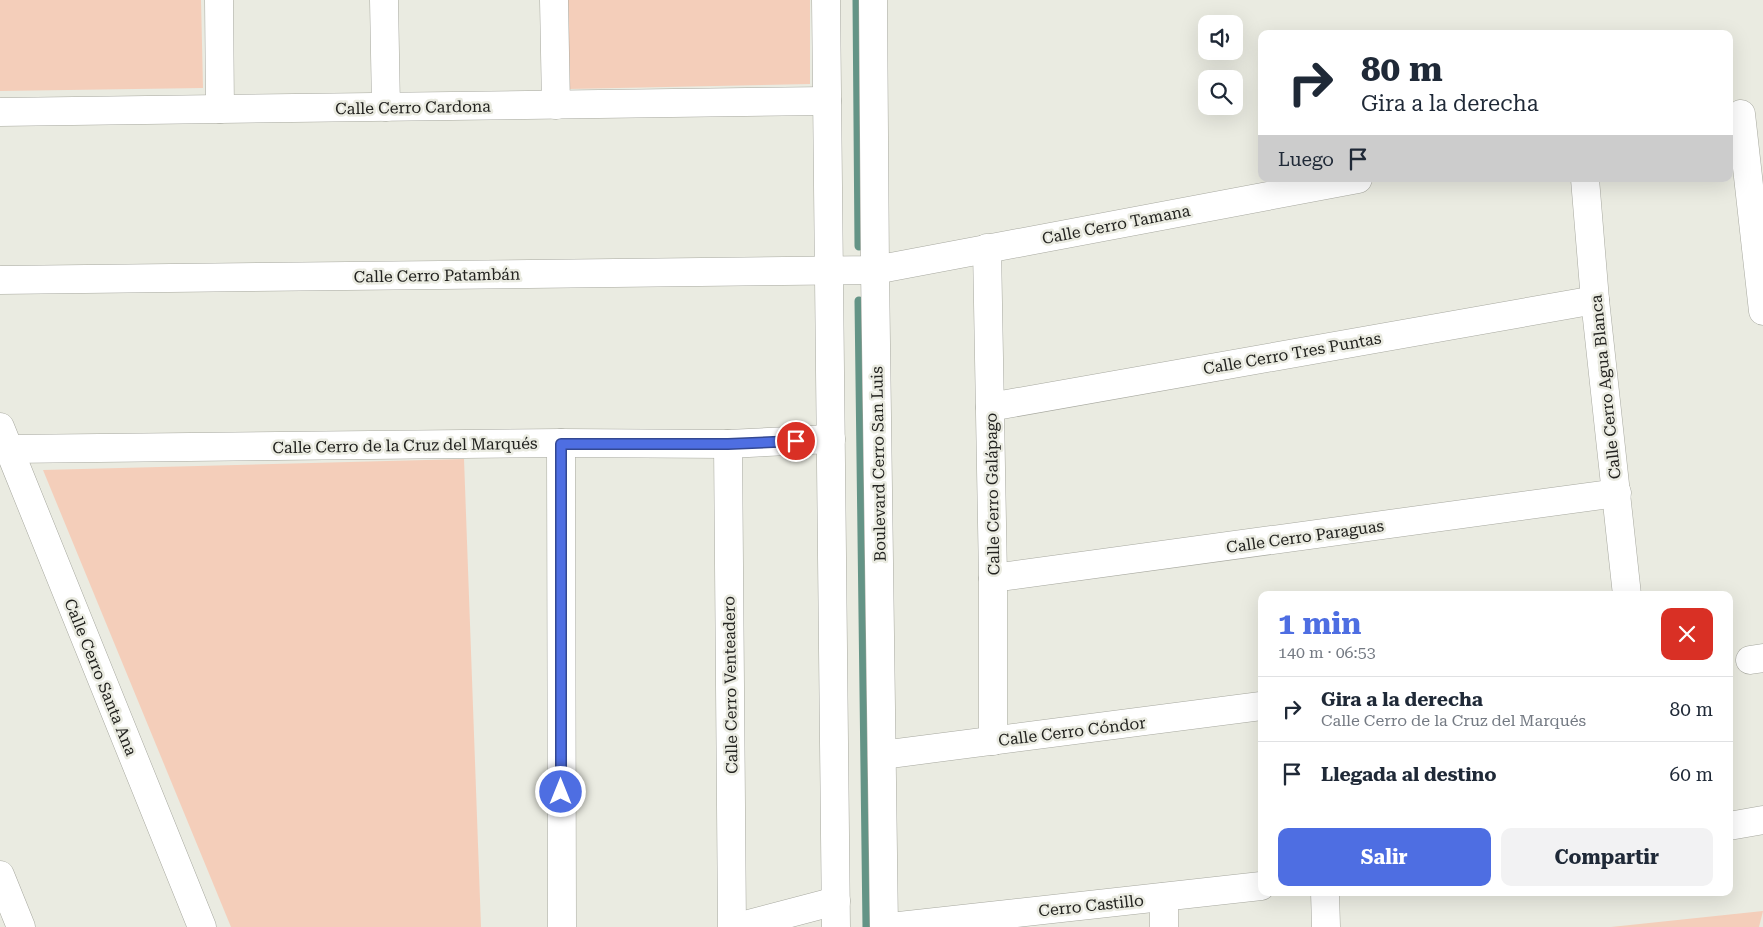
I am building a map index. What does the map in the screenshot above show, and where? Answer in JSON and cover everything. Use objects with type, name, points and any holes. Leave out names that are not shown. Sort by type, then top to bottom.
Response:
[{"type":"street","points":[[219,0],[220,109]]},
{"type":"street","points":[[384,0],[386,107]]},
{"type":"street","points":[[554,0],[556,105]]},
{"type":"street","points":[[737,927],[836,914],[826,0]]},
{"type":"street","name":"Boulevard Cerro San Luis","points":[[873,0],[874,270],[884,927]]},
{"type":"street","name":"Calle Cerro Cardona","points":[[0,112],[827,101]]},
{"type":"street","points":[[1744,113],[1762,298]]},
{"type":"street","name":"Calle Cerro Tamana","points":[[874,270],[1342,182]]},
{"type":"street","name":"Calle Cerro Agua Blanca","points":[[1586,182],[1595,300],[1627,591]]},
{"type":"street","name":"Calle Cerro Galápago","points":[[987,248],[994,578],[994,741]]},
{"type":"street","name":"Calle Cerro Patambán","points":[[0,280],[829,269],[874,270]]},
{"type":"street","name":"Calle Cerro Tres Puntas","points":[[990,407],[1595,300]]},
{"type":"street","name":"Calle Cerro de la Cruz del Marqués","points":[[4,438],[561,444],[728,444],[831,439]]},
{"type":"street","name":"Calle Cerro Santa Ana","points":[[4,438],[202,927]]},
{"type":"street","points":[[561,444],[562,927]]},
{"type":"street","name":"Calle Cerro Venteadero","points":[[728,444],[732,927]]},
{"type":"street","name":"Calle Cerro Paraguas","points":[[994,578],[1617,493]]},
{"type":"street","name":"Calle Cerro Cóndor","points":[[882,755],[1258,706]]},
{"type":"street","points":[[1733,825],[1763,820]]},
{"type":"street","points":[[0,875],[21,927]]},
{"type":"street","name":"Cerro Castillo","points":[[890,927],[999,921],[1164,897],[1258,886]]},
{"type":"street","points":[[1325,896],[1326,927]]},
{"type":"street","points":[[1164,897],[1164,927]]},
{"type":"shaded area","points":[[0,0],[201,0],[203,88],[0,91]]},
{"type":"shaded area","points":[[567,0],[810,0],[810,84],[568,89]]},
{"type":"shaded area","points":[[464,459],[481,927],[231,927],[43,470]]},
{"type":"shaded area","points":[[1763,911],[1759,927],[1611,927]]},
{"type":"waterway","points":[[857,0],[859,246]]},
{"type":"waterway","points":[[859,301],[867,927]]},
{"type":"route","points":[[561,792],[561,444],[728,444],[796,441]]}]
